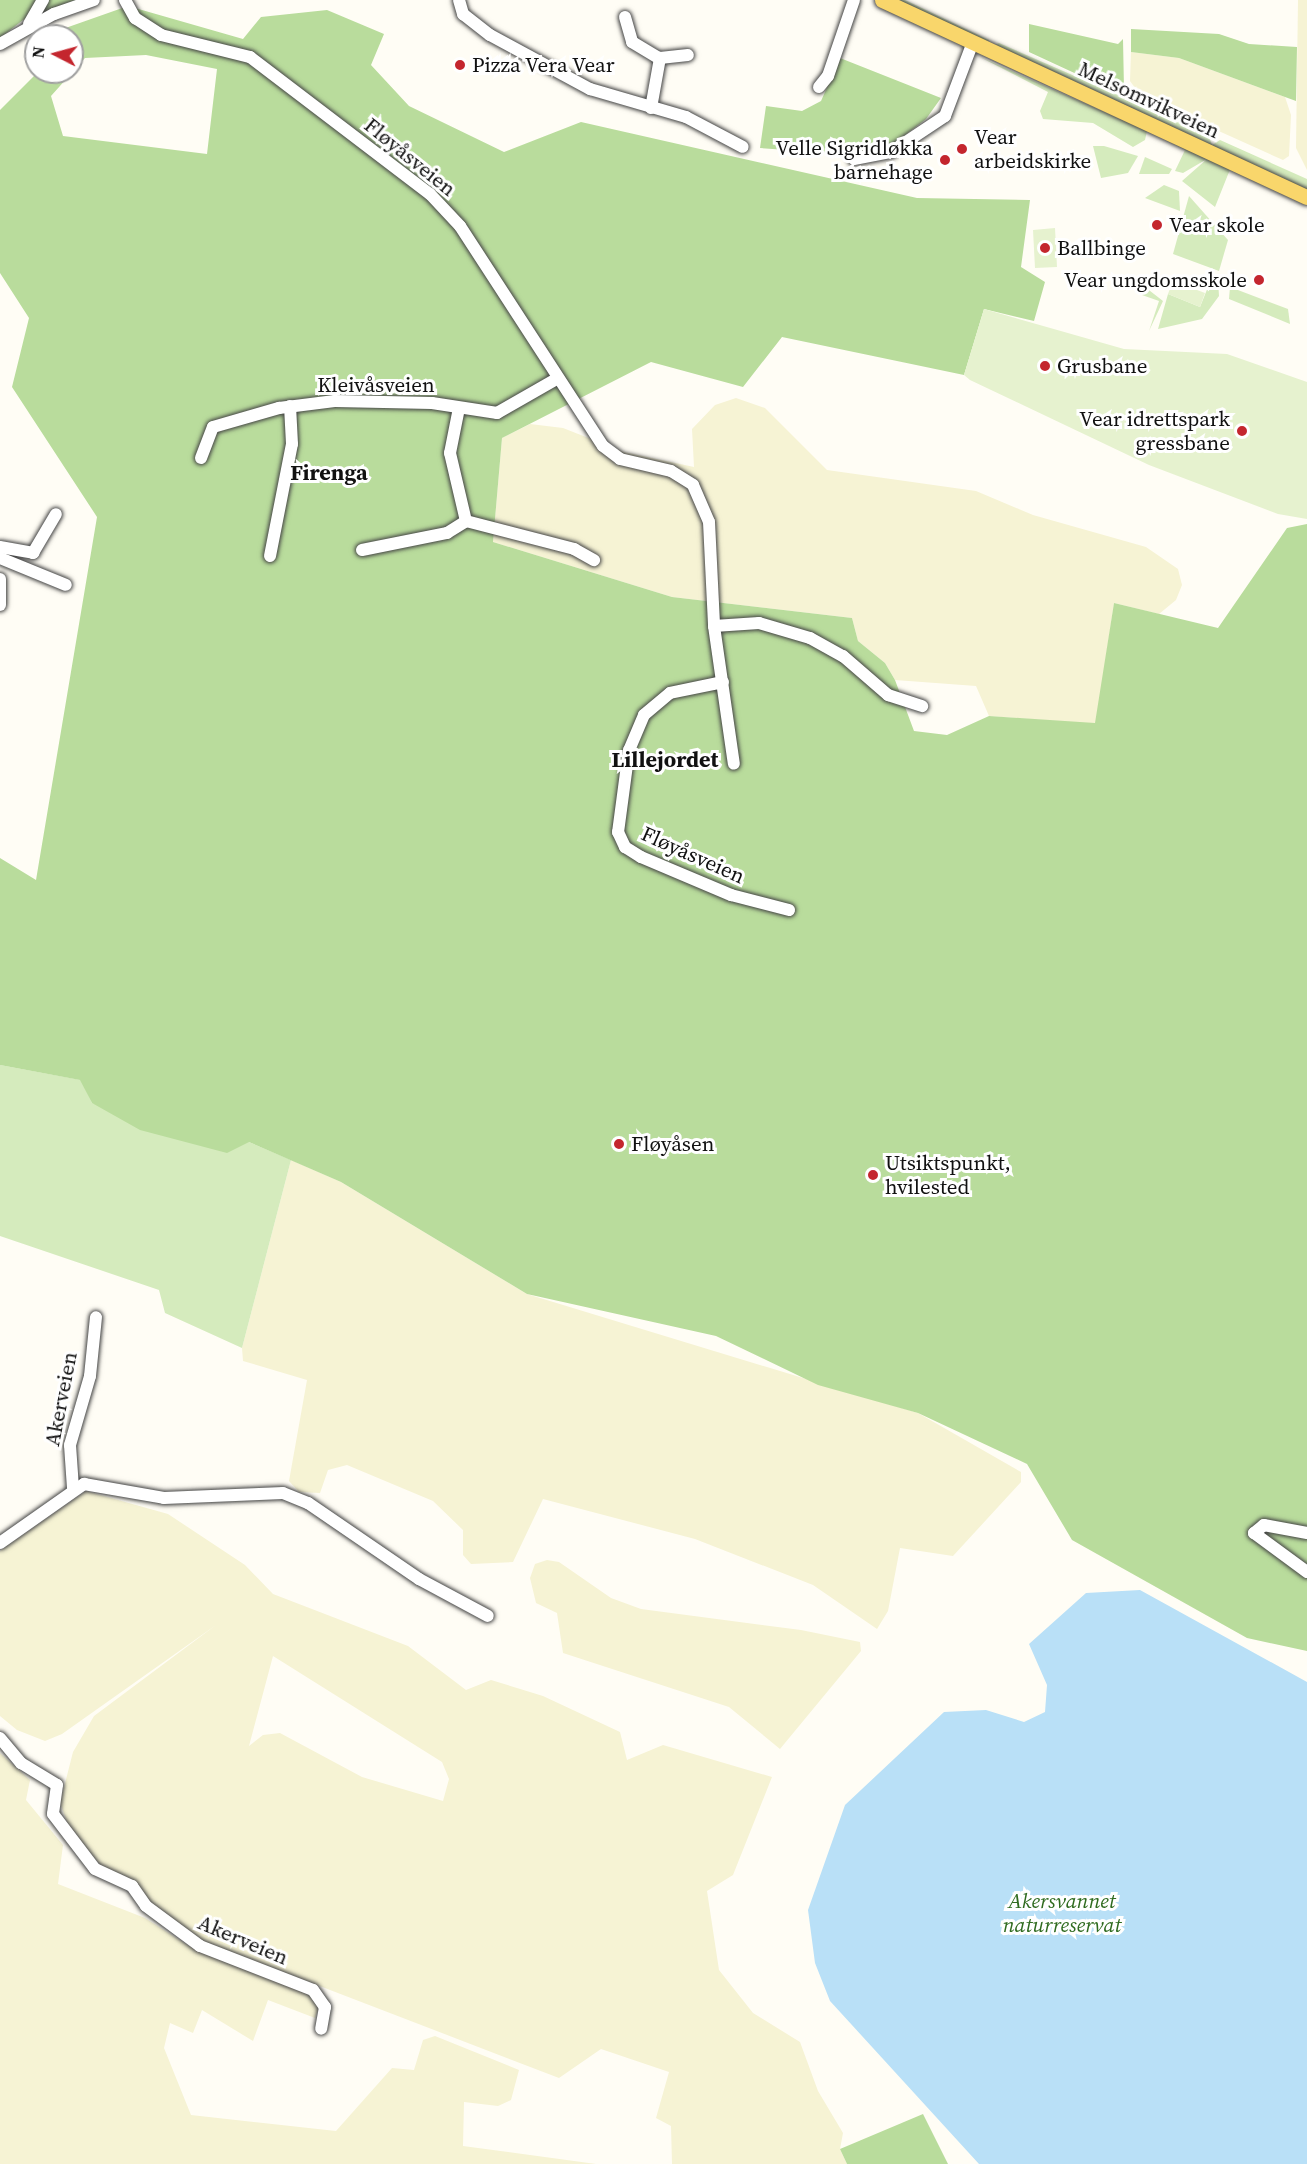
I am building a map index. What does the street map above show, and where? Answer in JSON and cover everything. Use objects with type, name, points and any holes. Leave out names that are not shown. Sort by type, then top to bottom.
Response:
[{"type":"main road","name":"Melsomvikveien","points":[[882,0],[1307,196]]},
{"type":"street","points":[[28,24],[43,0]]},
{"type":"street","points":[[35,24],[54,14],[94,0]]},
{"type":"street","name":"Fløyåsveien","points":[[125,0],[135,18],[161,35],[250,57],[430,194],[460,226],[558,378],[610,452],[688,482],[707,512],[714,626]]},
{"type":"street","points":[[459,0],[463,14],[490,35],[602,95],[686,117],[743,147]]},
{"type":"street","points":[[819,87],[828,76],[854,0]]},
{"type":"street","points":[[625,16],[632,42],[660,59]]},
{"type":"street","points":[[0,44],[24,30]]},
{"type":"street","points":[[854,159],[891,152],[945,116],[973,42]]},
{"type":"street","points":[[651,108],[660,59],[664,54],[688,55]]},
{"type":"street","name":"Kleivåsveien","points":[[201,458],[213,427],[290,406],[335,401],[507,411],[558,378]]},
{"type":"street","name":"Kleivåsveien","points":[[270,556],[292,444],[290,406]]},
{"type":"street","points":[[459,408],[450,453],[466,520]]},
{"type":"street","points":[[0,547],[33,553],[56,514]]},
{"type":"street","points":[[362,550],[447,533],[466,520],[574,549],[594,560]]},
{"type":"street","points":[[0,558],[66,585]]},
{"type":"street","points":[[0,579],[0,604]]},
{"type":"street","points":[[734,764],[714,626],[759,623],[802,635],[843,657],[888,695],[922,706]]},
{"type":"street","name":"Fløyåsveien","points":[[723,682],[670,693],[644,714],[629,750],[618,831],[625,847],[642,857],[741,899],[789,910]]},
{"type":"street","name":"Akerveien","points":[[74,1488],[70,1445],[90,1376],[96,1317]]},
{"type":"street","points":[[0,1543],[74,1488],[100,1483],[164,1498],[283,1493],[308,1503],[419,1579],[488,1616]]},
{"type":"street","points":[[1307,1533],[1264,1525],[1254,1533],[1307,1572]]},
{"type":"street","name":"Akerveien","points":[[0,1738],[21,1763],[57,1785],[53,1814],[95,1869],[132,1886],[146,1906],[200,1946],[313,1990],[325,2007],[321,2029]]},
{"type":"shaded area","points":[[1298,0],[1307,0],[1307,170],[1296,148]]},
{"type":"shaded area","points":[[1131,52],[1179,58],[1285,97],[1291,115],[1289,156],[1283,160],[1141,96],[1130,81]]},
{"type":"shaded area","points":[[736,398],[765,408],[827,470],[976,491],[1033,515],[1146,547],[1178,569],[1182,585],[1176,600],[1159,614],[1114,603],[1096,724],[989,716],[976,686],[895,680],[885,663],[858,641],[852,618],[672,597],[493,542],[502,438],[530,424],[563,428],[624,452],[694,467],[692,429],[715,405]]},
{"type":"shaded area","points":[[291,1160],[341,1182],[527,1294],[918,1413],[1021,1472],[1021,1482],[953,1556],[900,1548],[888,1611],[877,1629],[813,1585],[695,1539],[543,1499],[513,1562],[471,1564],[463,1555],[463,1530],[433,1501],[347,1465],[328,1470],[320,1493],[299,1492],[289,1481],[307,1380],[243,1361],[242,1348]]},
{"type":"shaded area","points":[[86,1491],[168,1514],[245,1565],[273,1594],[408,1646],[466,1690],[491,1680],[543,1696],[620,1732],[627,1760],[663,1745],[772,1777],[733,1875],[707,1891],[719,1970],[753,2013],[800,2042],[818,2091],[843,2133],[840,2149],[847,2164],[672,2164],[671,2126],[656,2118],[669,2072],[601,2049],[559,2078],[200,1940],[102,1867],[69,1827],[60,1803],[73,1752],[94,1716],[216,1625],[62,1734],[45,1741],[17,1730],[0,1716],[0,1551]],"holes":[[[273,1656],[442,1762],[449,1779],[443,1801],[362,1777],[280,1733],[263,1735],[249,1746]]]},
{"type":"shaded area","points":[[547,1560],[559,1562],[611,1598],[641,1609],[801,1630],[860,1642],[861,1651],[780,1749],[729,1707],[563,1653],[557,1613],[536,1603],[530,1578],[535,1564]]},
{"type":"shaded area","points":[[0,1753],[30,1780],[26,1800],[63,1845],[58,1884],[145,1918],[189,1946],[310,1992],[320,2005],[315,2018],[268,2000],[253,2041],[202,2010],[193,2033],[170,2023],[164,2048],[191,2115],[336,2131],[392,2068],[414,2070],[423,2040],[435,2036],[519,2070],[511,2100],[498,2106],[464,2102],[463,2146],[596,2164],[0,2164]]},
{"type":"green space","points":[[0,0],[83,0],[23,20],[0,38]]},
{"type":"green space","points":[[894,0],[905,0],[989,42]]},
{"type":"green space","points":[[128,6],[243,39],[261,17],[327,10],[384,34],[371,65],[409,106],[504,152],[581,122],[917,198],[1030,200],[1021,267],[1045,282],[1034,321],[984,309],[964,375],[782,337],[743,387],[651,362],[502,438],[493,542],[672,597],[852,618],[858,641],[885,663],[895,680],[914,731],[947,735],[989,716],[1095,723],[1114,603],[1218,628],[1287,528],[1307,524],[1307,1651],[1247,1638],[1072,1540],[1027,1464],[918,1413],[818,1385],[716,1336],[527,1294],[341,1182],[249,1142],[227,1153],[140,1130],[92,1103],[80,1080],[0,1065],[0,858],[36,880],[97,517],[12,387],[29,318],[0,273],[0,110],[26,84],[62,84],[51,96],[63,136],[207,154],[217,69],[146,55],[84,59],[84,24],[77,24]]},
{"type":"green space","points":[[1029,24],[1118,44],[1123,39],[1124,89],[1096,83],[1029,52]]},
{"type":"green space","points":[[1131,29],[1219,34],[1249,44],[1297,47],[1296,101],[1179,58],[1131,52]]},
{"type":"green space","points":[[999,43],[1208,134],[1212,145],[1220,140],[1307,179],[1307,191],[995,45]]},
{"type":"green space","points":[[980,57],[1147,131],[1145,140],[1133,147],[1093,123],[1043,119],[1040,111],[1048,92]]},
{"type":"green space","points":[[840,58],[941,98],[926,119],[888,148],[843,154],[760,148],[766,106],[802,111],[821,101]]},
{"type":"green space","points":[[1162,137],[1231,167],[1215,207],[1182,181],[1207,159],[1183,173],[1175,171],[1185,150]]},
{"type":"green space","points":[[1093,146],[1104,146],[1138,156],[1128,173],[1101,178]]},
{"type":"green space","points":[[1145,157],[1172,169],[1169,174],[1139,174]]},
{"type":"green space","points":[[1164,185],[1179,191],[1180,211],[1145,198]]},
{"type":"green space","points":[[1189,196],[1228,240],[1219,271],[1173,254]]},
{"type":"green space","name":"Ballbinge","points":[[1055,228],[1057,267],[1035,268],[1033,230]]},
{"type":"green space","points":[[1212,277],[1218,280],[1219,296],[1202,319],[1158,329],[1168,294],[1200,307]]},
{"type":"green space","points":[[1173,281],[1205,293],[1200,307],[1168,294]]},
{"type":"green space","points":[[1145,287],[1163,301],[1149,331],[1159,301],[1142,295]]},
{"type":"green space","points":[[1230,287],[1288,309],[1290,324],[1229,299]]},
{"type":"green space","points":[[984,309],[1124,349],[1227,354],[1307,382],[1307,519],[1278,514],[1149,465],[970,380],[964,375]]},
{"type":"green space","points":[[0,1065],[81,1080],[92,1103],[249,1142],[291,1160],[242,1348],[165,1313],[159,1290],[0,1236]]},
{"type":"green space","points":[[923,2114],[948,2164],[847,2164],[840,2149]]},
{"type":"water","name":"Akersvannet naturreservat","points":[[1140,1590],[1307,1682],[1307,2164],[979,2164],[830,2001],[815,1963],[808,1910],[845,1805],[944,1712],[986,1710],[1024,1722],[1045,1712],[1047,1685],[1029,1644],[1086,1593]]},
{"type":"place","name":"Pizza Vera Vear","points":[[460,65]]},
{"type":"place","name":"Vear arbeidskirke","points":[[962,149]]},
{"type":"place","name":"Velle Sigridløkka barnehage","points":[[945,160]]},
{"type":"place","name":"Vear skole","points":[[1157,225]]},
{"type":"place","name":"Ballbinge","points":[[1045,248]]},
{"type":"place","name":"Vear ungdomsskole","points":[[1259,280]]},
{"type":"place","name":"Grusbane","points":[[1045,366]]},
{"type":"place","name":"Vear idrettspark gressbane","points":[[1242,431]]},
{"type":"place","name":"Fløyåsen","points":[[619,1144]]},
{"type":"place","name":"Utsiktspunkt, hvilested","points":[[873,1175]]},
{"type":"district","name":"Firenga","points":[[329,473]]},
{"type":"district","name":"Lillejordet","points":[[665,760]]}]
